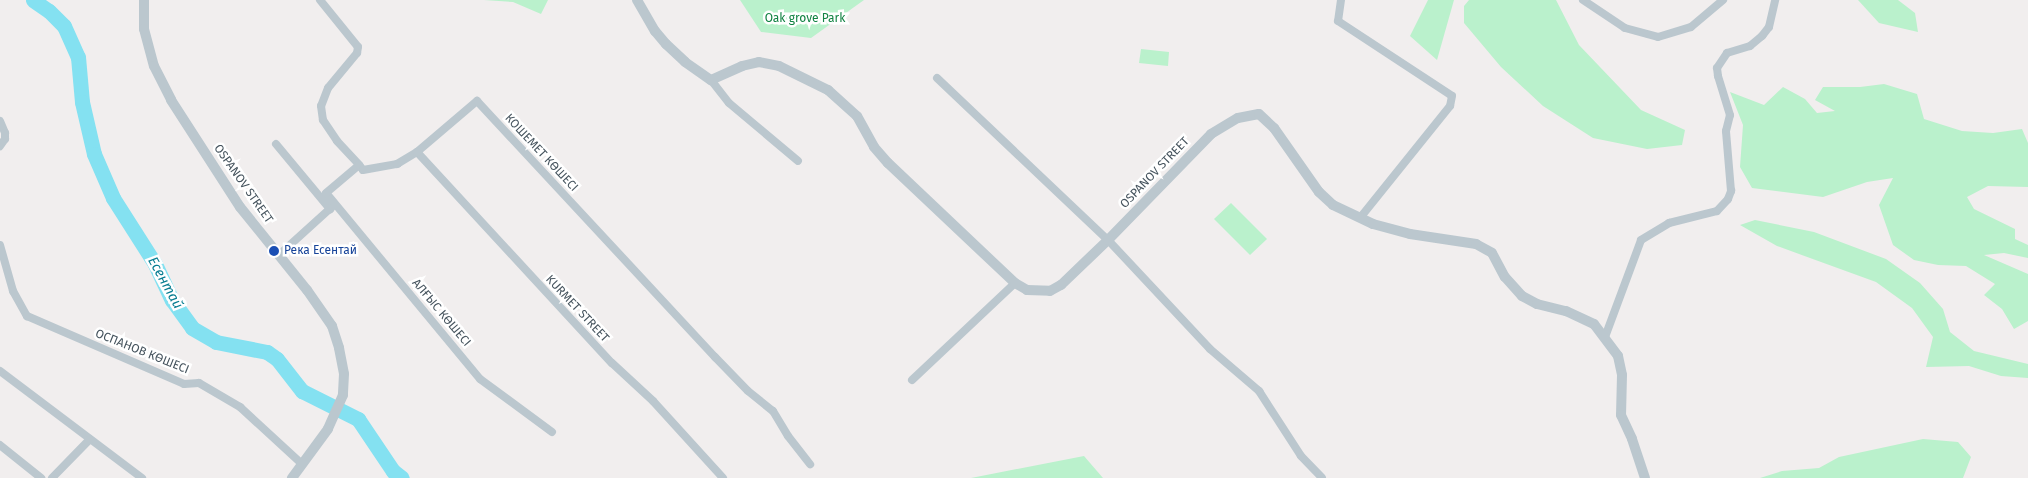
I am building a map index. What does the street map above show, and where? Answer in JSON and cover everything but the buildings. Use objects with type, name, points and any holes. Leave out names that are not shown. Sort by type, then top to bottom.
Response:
[{"type":"street","name":"OSPANOV STREET","points":[[144,0],[144,29],[154,66],[171,100],[240,206],[280,254],[332,326],[344,374],[343,394],[328,429],[292,478]]},
{"type":"street","points":[[320,0],[358,47],[357,53],[328,88],[321,106],[323,120],[337,141],[359,165]]},
{"type":"street","points":[[637,0],[654,31],[666,44],[684,62],[712,80],[729,103],[798,161]]},
{"type":"street","points":[[1340,0],[1338,21],[1452,96],[1450,106],[1360,218]]},
{"type":"street","points":[[1583,0],[1625,28],[1658,37],[1691,27],[1723,0]]},
{"type":"street","points":[[1605,337],[1641,240],[1669,223],[1717,211],[1728,199],[1731,191],[1726,131],[1730,115],[1717,68],[1727,53],[1750,46],[1762,36],[1769,27],[1776,0]]},
{"type":"street","name":"OSPANOV STREET","points":[[712,80],[742,66],[759,62],[779,66],[828,90],[857,116],[874,147],[888,163],[1016,283],[1027,290],[1050,291],[1061,285],[1108,240],[1211,134],[1238,118],[1259,114],[1274,128],[1319,192],[1333,205],[1373,224],[1410,234],[1476,244],[1492,253],[1505,277],[1522,296],[1537,304],[1566,311],[1594,324],[1618,356],[1622,375],[1621,416],[1632,439],[1645,478]]},
{"type":"street","points":[[937,78],[1108,240],[1210,349],[1259,391],[1300,456],[1322,478]]},
{"type":"street","name":"КОШЕМЕТ КӨШЕСІ","points":[[359,165],[362,170],[396,164],[417,152],[477,101],[715,357],[748,391],[773,412],[788,436],[810,464]]},
{"type":"street","points":[[0,121],[6,139],[0,146]]},
{"type":"street","name":"АЛҒЫС КӨШЕСІ","points":[[276,144],[480,379],[552,432]]},
{"type":"street","name":"KURMET STREET","points":[[417,152],[612,363],[653,401],[722,478]]},
{"type":"street","name":"АЛҒЫС КӨШЕСІ","points":[[332,207],[326,193],[359,165]]},
{"type":"street","points":[[280,254],[332,207]]},
{"type":"street","name":"ОСПАНОВ КӨШЕСІ","points":[[0,245],[13,291],[27,316],[184,384],[199,383],[240,407],[302,464]]},
{"type":"street","points":[[912,380],[1016,283]]},
{"type":"street","points":[[0,371],[142,478]]},
{"type":"street","points":[[52,478],[90,439]]},
{"type":"street","points":[[0,445],[41,478]]},
{"type":"green space","points":[[484,0],[548,0],[541,14],[513,2]]},
{"type":"green space","name":"Oak grove Park","points":[[740,0],[864,0],[811,38],[761,32]]},
{"type":"green space","points":[[1428,0],[1454,0],[1437,60],[1410,36]]},
{"type":"green space","points":[[1469,0],[1556,0],[1579,45],[1641,110],[1685,130],[1682,145],[1647,149],[1593,138],[1543,106],[1501,67],[1464,23],[1464,6]]},
{"type":"green space","points":[[1858,0],[1898,0],[1915,13],[1918,32],[1879,23]]},
{"type":"green space","points":[[1141,49],[1169,52],[1168,66],[1139,63]]},
{"type":"green space","points":[[1884,84],[1917,94],[1924,119],[1962,131],[1993,133],[2022,129],[2028,143],[2028,187],[1988,186],[1967,197],[1974,209],[2015,229],[2015,239],[2028,245],[2028,258],[2004,253],[1984,255],[2028,274],[2028,321],[2014,329],[2002,309],[1984,295],[1995,284],[1966,266],[1938,265],[1914,260],[1893,245],[1879,205],[1893,178],[1867,182],[1823,197],[1752,188],[1740,167],[1743,125],[1730,92],[1764,105],[1783,87],[1805,99],[1817,113],[1835,111],[1815,100],[1823,87],[1860,87]]},
{"type":"green space","points":[[1231,203],[1267,239],[1250,255],[1214,219]]},
{"type":"green space","points":[[1755,220],[1814,232],[1886,259],[1920,283],[1943,309],[1950,332],[1974,351],[2028,364],[2028,378],[2001,376],[1969,366],[1926,367],[1933,337],[1912,308],[1876,282],[1777,246],[1740,225]]},
{"type":"green space","points":[[1923,439],[1958,442],[1971,457],[1963,478],[1760,478],[1782,471],[1819,468],[1839,457]]},
{"type":"green space","points":[[1084,456],[1103,478],[971,478]]},
{"type":"waterway","name":"Есентай","points":[[33,0],[49,11],[64,26],[78,57],[82,102],[94,154],[113,198],[155,264],[172,300],[192,328],[216,342],[267,352],[277,359],[302,391],[358,419],[393,471],[402,478]]},
{"type":"place","name":"Река Есентай","points":[[274,251]]}]
